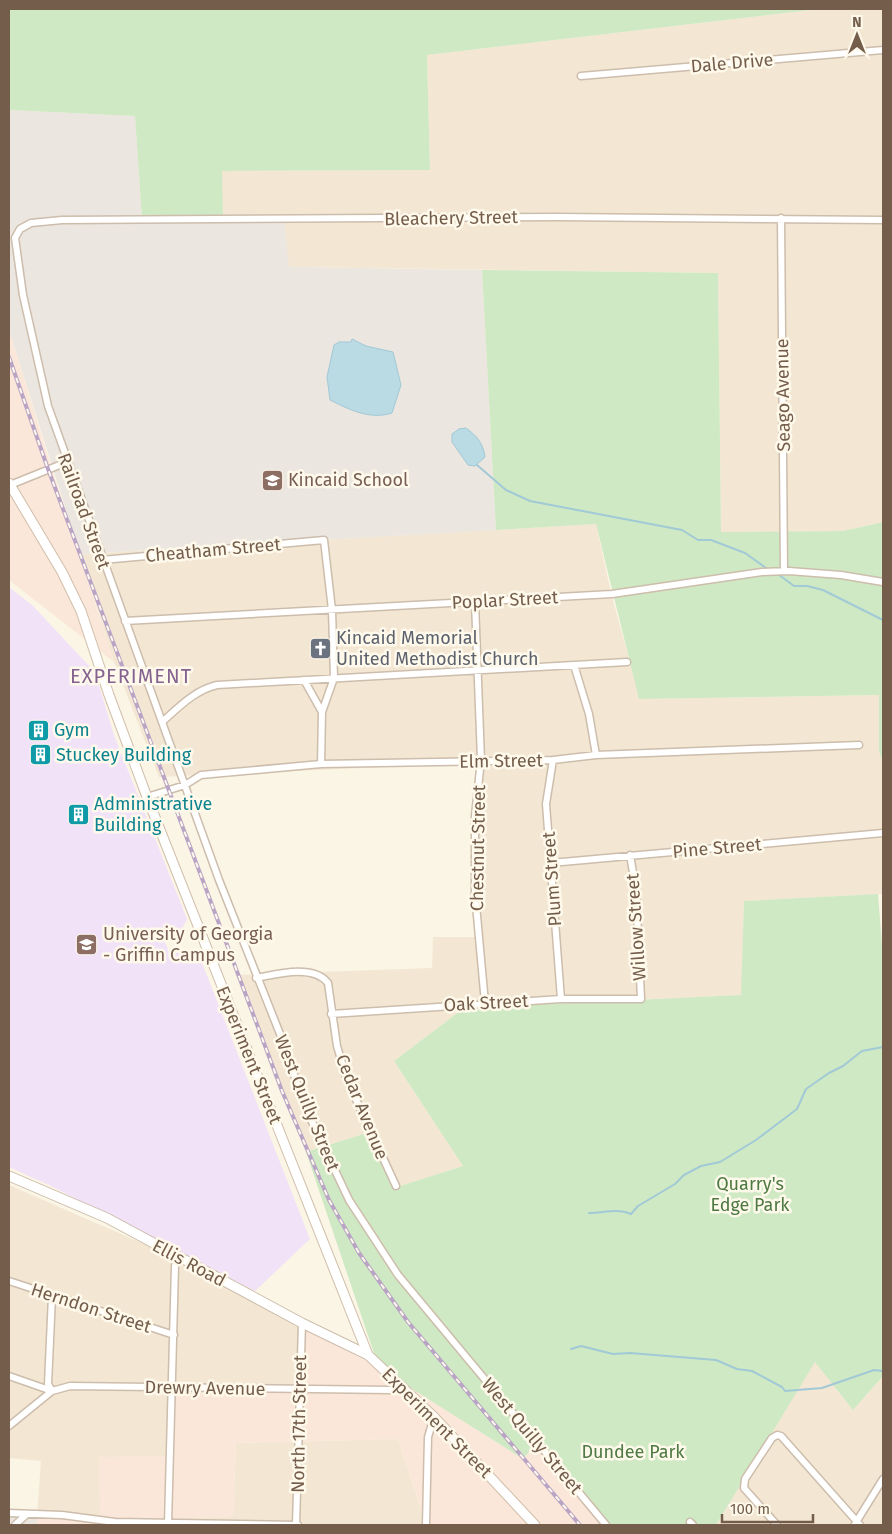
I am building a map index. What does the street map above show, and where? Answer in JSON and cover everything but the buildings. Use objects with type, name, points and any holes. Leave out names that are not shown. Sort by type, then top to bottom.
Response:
[{"type":"main road","name":"Experiment Street","points":[[10,484],[62,572],[81,611],[108,696],[368,1355],[434,1417],[535,1525]]},
{"type":"main road","name":"Ellis Road","points":[[9,1176],[107,1218],[302,1323],[368,1355]]},
{"type":"street","name":"Dale Drive","points":[[581,76],[883,50]]},
{"type":"street","name":"Bleachery Street","points":[[20,229],[31,223],[62,220],[558,217],[883,220]]},
{"type":"street","name":"Seago Avenue","points":[[781,218],[784,571]]},
{"type":"street","name":"Railroad Street","points":[[20,229],[15,238],[15,246],[48,406],[102,560],[186,785]]},
{"type":"street","points":[[10,484],[67,462]]},
{"type":"street","name":"Cheatham Street","points":[[102,560],[324,540],[332,610]]},
{"type":"street","name":"Poplar Street","points":[[125,621],[612,594],[689,584],[742,574],[784,571],[841,575],[883,582]]},
{"type":"street","name":"Chestnut Street","points":[[475,602],[481,760],[475,816],[475,894],[485,1003]]},
{"type":"street","points":[[321,764],[322,712],[334,678],[332,610]]},
{"type":"street","points":[[162,722],[206,688],[479,669],[627,662]]},
{"type":"street","points":[[574,665],[589,714],[596,755]]},
{"type":"street","points":[[304,680],[322,712]]},
{"type":"street","name":"Elm Street","points":[[147,796],[186,785],[201,775],[321,764],[553,760],[596,755],[859,745]]},
{"type":"street","name":"Plum Street","points":[[553,760],[546,804],[561,999]]},
{"type":"street","name":"West Quilly Street","points":[[186,785],[256,978],[282,1039],[308,1115],[337,1177],[368,1232],[398,1275],[606,1525]]},
{"type":"street","name":"Pine Street","points":[[551,863],[883,833]]},
{"type":"street","name":"Willow Street","points":[[630,855],[636,890],[641,999]]},
{"type":"street","name":"Cedar Avenue","points":[[256,978],[313,972],[323,977],[328,983],[331,1014],[347,1080],[396,1186]]},
{"type":"street","name":"Oak Street","points":[[331,1014],[561,999],[641,999]]},
{"type":"street","points":[[168,1524],[175,1266],[178,1257]]},
{"type":"street","name":"Herndon Street","points":[[9,1281],[174,1335]]},
{"type":"street","points":[[52,1296],[48,1384],[52,1391]]},
{"type":"street","name":"North 17th Street","points":[[297,1525],[302,1323]]},
{"type":"street","points":[[9,1376],[52,1391]]},
{"type":"street","name":"Drewry Avenue","points":[[52,1391],[70,1386],[390,1390],[403,1386]]},
{"type":"street","points":[[9,1426],[52,1391]]},
{"type":"street","points":[[426,1525],[428,1437],[434,1417]]},
{"type":"street","points":[[777,1525],[744,1488],[745,1479],[772,1438],[777,1435],[781,1436],[857,1524],[883,1479]]},
{"type":"street","points":[[9,1513],[62,1515],[114,1522],[297,1525]]},
{"type":"street","points":[[15,1525],[28,1514]]},
{"type":"shaded area","points":[[819,9],[883,9],[883,522],[843,531],[721,533],[718,273],[289,267],[223,219],[221,171],[430,170],[427,55]]},
{"type":"shaded area","points":[[9,110],[135,116],[142,220],[284,218],[289,267],[482,270],[496,530],[80,554],[9,330]]},
{"type":"shaded area","points":[[9,330],[51,466],[114,662],[9,580]]},
{"type":"shaded area","points":[[596,524],[611,593],[640,699],[879,695],[879,751],[883,762],[883,894],[744,901],[742,995],[464,1008],[394,1061],[463,1166],[400,1186],[370,1132],[306,1152],[236,975],[432,968],[433,937],[480,937],[480,898],[474,853],[477,763],[159,777],[114,662],[80,554]]},
{"type":"shaded area","name":"University of Georgia - Griffin Campus","points":[[9,587],[32,605],[95,672],[114,735],[187,919],[181,931],[164,939],[170,955],[187,949],[199,955],[310,1239],[255,1291],[53,1187],[9,1167]]},
{"type":"shaded area","points":[[9,1185],[160,1251],[299,1325],[300,1391],[172,1456],[101,1519],[37,1516],[41,1461],[9,1458]]},
{"type":"shaded area","points":[[299,1325],[379,1368],[523,1459],[538,1443],[607,1525],[426,1525],[398,1439],[236,1443],[233,1516],[172,1519],[172,1525],[37,1525],[37,1516],[100,1519],[99,1457],[172,1456],[174,1394],[300,1391]]},
{"type":"shaded area","points":[[815,1361],[853,1410],[883,1376],[883,1525],[716,1525]]},
{"type":"shaded area","points":[[398,1439],[426,1525],[172,1525],[172,1519],[233,1516],[236,1443]]},
{"type":"shaded area","points":[[9,1516],[37,1516],[37,1525],[9,1525]]},
{"type":"green space","points":[[9,9],[819,9],[427,55],[430,170],[222,171],[223,219],[142,220],[135,116],[9,110]]},
{"type":"green space","points":[[482,270],[718,273],[721,532],[843,531],[883,522],[883,762],[879,751],[879,695],[639,699],[596,524],[496,530]]},
{"type":"green space","points":[[878,894],[883,958],[883,1376],[853,1410],[815,1362],[716,1525],[607,1525],[537,1443],[523,1459],[379,1368],[306,1152],[370,1132],[400,1186],[463,1166],[394,1061],[464,1008],[741,995],[744,901]]},
{"type":"water","points":[[352,339],[366,346],[393,352],[401,385],[392,413],[368,415],[330,400],[327,377],[334,345],[339,342],[351,342]]},
{"type":"water","points":[[466,428],[470,431],[479,440],[483,448],[485,457],[475,466],[468,465],[452,442],[452,434],[459,429]]},
{"type":"waterway","points":[[477,465],[506,490],[530,501],[682,530],[698,540],[711,540],[745,553],[766,568]]},
{"type":"waterway","points":[[778,574],[794,586],[807,586],[823,590],[883,620]]},
{"type":"waterway","points":[[589,1213],[616,1211],[631,1214],[638,1206],[675,1184],[684,1175],[701,1166],[720,1162],[756,1140],[797,1109],[806,1089],[843,1066],[862,1051],[883,1047]]},
{"type":"waterway","points":[[571,1349],[581,1346],[613,1354],[630,1353],[716,1360],[737,1369],[752,1371],[782,1387],[785,1391],[822,1388],[874,1370],[883,1371]]},
{"type":"railway","points":[[9,357],[48,469],[282,1091],[329,1200],[359,1253],[408,1322],[580,1525]]},
{"type":"place","name":"Kincaid School","points":[[272,480]]},
{"type":"place","name":"Kincaid Memorial United Methodist Church","points":[[320,648]]},
{"type":"place","name":"Gym","points":[[38,730]]},
{"type":"place","name":"Stuckey Building","points":[[40,755]]},
{"type":"place","name":"Administrative Building","points":[[78,814]]},
{"type":"place","name":"University of Georgia - Griffin Campus","points":[[87,944]]},
{"type":"district","name":"EXPERIMENT","points":[[131,676]]},
{"type":"park label","name":"Quarry's Edge Park","points":[[750,1194]]},
{"type":"park label","name":"Dundee Park","points":[[633,1452]]}]
